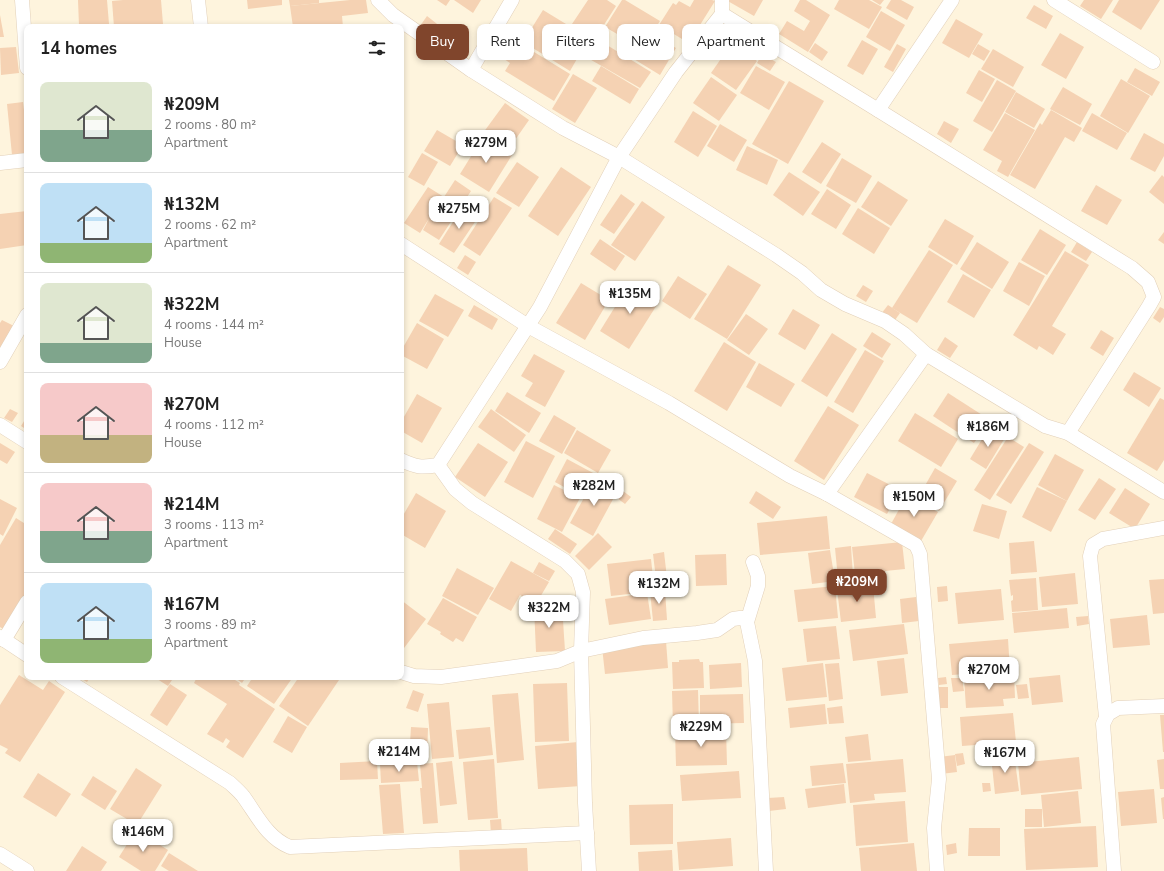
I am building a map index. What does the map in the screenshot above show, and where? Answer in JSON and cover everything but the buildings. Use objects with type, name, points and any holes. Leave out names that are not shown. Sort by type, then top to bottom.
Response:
[{"type":"street","points":[[22,0],[24,27]]},
{"type":"street","points":[[198,0],[201,24]]},
{"type":"street","points":[[378,0],[393,15],[471,70],[562,128],[619,158],[776,255],[802,273],[821,290],[845,304],[885,321],[904,334],[926,354],[1045,426],[1068,433],[1164,492]]},
{"type":"street","points":[[471,70],[512,0]]},
{"type":"street","points":[[878,110],[952,0]]},
{"type":"street","points":[[1054,0],[1152,62]]},
{"type":"street","points":[[404,462],[413,466],[424,467],[438,465],[540,307],[619,158],[676,72],[722,7],[878,110],[1132,268],[1148,282],[1154,297],[1068,433]]},
{"type":"street","points":[[0,163],[24,160]]},
{"type":"street","points":[[404,246],[528,326],[669,404],[790,476],[827,494],[916,545],[920,554],[939,779],[934,828],[937,871]]},
{"type":"street","points":[[0,362],[24,321]]},
{"type":"street","points":[[827,494],[926,354]]},
{"type":"street","points":[[0,425],[24,440]]},
{"type":"street","points":[[438,465],[455,490],[479,507],[565,561],[578,574],[583,592],[581,650],[585,802],[588,833],[589,871]]},
{"type":"street","points":[[1106,717],[1090,556],[1093,545],[1103,539],[1164,528]]},
{"type":"street","points":[[753,562],[758,576],[758,586],[747,622],[755,661],[766,871]]},
{"type":"street","points":[[24,606],[2,639],[24,652]]},
{"type":"street","points":[[404,673],[414,676],[441,677],[557,660],[581,650],[643,638],[717,630],[733,619],[744,618],[747,622]]},
{"type":"street","points":[[67,680],[230,783],[242,795],[270,834],[279,843],[290,847],[588,833]]},
{"type":"street","points":[[1114,871],[1102,724],[1108,714],[1118,708],[1164,706]]},
{"type":"street","points":[[0,854],[27,871]]}]
